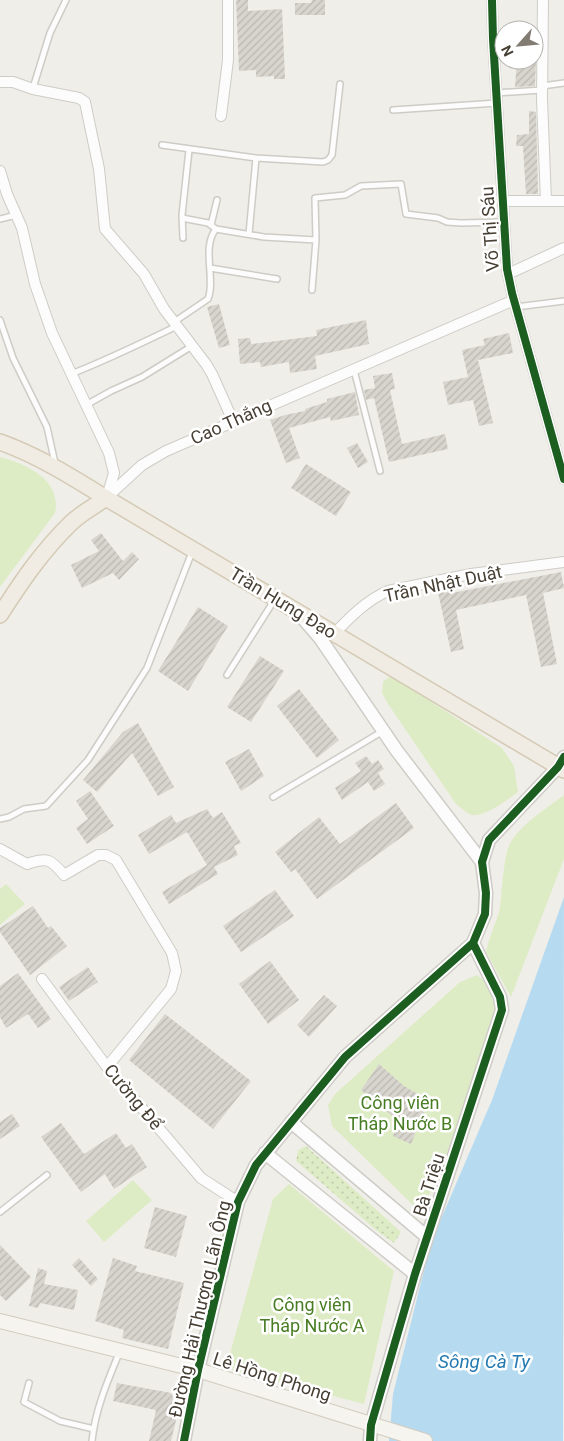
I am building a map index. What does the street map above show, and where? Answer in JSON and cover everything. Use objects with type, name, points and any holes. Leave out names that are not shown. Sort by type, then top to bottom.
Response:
[{"type":"main road","name":"Trần Hưng Đạo","points":[[0,441],[56,466],[106,498],[334,634],[562,764]]},
{"type":"main road","name":"Cao Thắng","points":[[0,615],[22,580],[51,544],[73,521],[106,498]]},
{"type":"main road","name":"Lê Hồng Phong","points":[[0,1321],[198,1370],[425,1441]]},
{"type":"street","points":[[221,116],[228,60],[228,0]]},
{"type":"street","name":"Võ Thị Sáu","points":[[492,0],[496,98],[508,274],[564,479]]},
{"type":"street","points":[[543,0],[542,88],[546,201]]},
{"type":"street","points":[[0,82],[13,82],[33,89],[80,98],[85,102],[99,168],[105,229],[144,274],[175,324],[212,374],[233,421]]},
{"type":"street","points":[[0,171],[7,194],[22,228],[38,292],[52,333],[109,453],[114,473],[106,498]]},
{"type":"street","points":[[503,201],[564,201]]},
{"type":"street","points":[[508,274],[564,248]]},
{"type":"street","name":"Cao Thắng","points":[[106,498],[142,466],[166,451],[354,370],[515,304]]},
{"type":"street","name":"Trần Nhật Duật","points":[[334,634],[351,616],[378,596],[388,592],[471,574],[564,562]]},
{"type":"street","points":[[296,611],[320,638],[384,731],[482,862]]},
{"type":"street","name":"Đường Hải Thượng Lãn Ông","points":[[184,1441],[198,1370],[238,1202],[256,1165],[346,1057],[473,943],[485,914],[486,893],[482,862],[489,840],[562,764]]},
{"type":"street","points":[[0,849],[27,864],[42,859],[49,861],[57,866],[64,875],[98,855],[106,855],[116,860],[172,954],[176,971],[171,989],[107,1067]]},
{"type":"street","name":"Bà Triệu","points":[[370,1441],[370,1425],[415,1274],[502,1010],[500,997],[473,943]]},
{"type":"street","name":"Cường Để","points":[[42,979],[107,1067],[202,1178],[238,1202]]},
{"type":"street","points":[[291,1122],[427,1237]]},
{"type":"street","points":[[265,1153],[415,1274]]},
{"type":"lane","points":[[33,89],[50,33],[66,0]]},
{"type":"lane","points":[[393,110],[496,98],[564,83]]},
{"type":"lane","points":[[162,145],[256,158],[323,162],[332,155],[340,84]]},
{"type":"lane","points":[[183,238],[182,218],[188,150]]},
{"type":"lane","points":[[249,234],[256,158]]},
{"type":"lane","points":[[312,290],[316,240],[315,198],[345,195],[361,186],[401,184],[406,214],[438,218],[447,222],[461,224],[504,222]]},
{"type":"lane","points":[[71,375],[118,355],[175,324],[208,299],[210,295],[209,258],[217,200]]},
{"type":"lane","points":[[0,219],[16,215]]},
{"type":"lane","points":[[182,218],[213,227],[264,237],[316,240]]},
{"type":"lane","points":[[210,268],[277,279]]},
{"type":"lane","points":[[515,304],[564,301]]},
{"type":"lane","points":[[0,320],[13,358],[47,426],[56,466]]},
{"type":"lane","points":[[86,406],[111,391],[142,377],[192,346]]},
{"type":"lane","points":[[354,370],[380,471]]},
{"type":"lane","points":[[0,819],[9,817],[24,809],[46,806],[88,760],[147,668],[193,549]]},
{"type":"lane","points":[[227,675],[276,599]]},
{"type":"lane","points":[[274,797],[384,731]]},
{"type":"lane","points":[[0,1212],[47,1175]]},
{"type":"lane","points":[[92,1441],[105,1387],[120,1351]]},
{"type":"lane","points":[[29,1383],[24,1402],[60,1421],[94,1429]]},
{"type":"green space","points":[[0,457],[21,464],[40,475],[53,491],[56,501],[55,513],[0,587]]},
{"type":"green space","points":[[389,677],[401,682],[502,748],[514,766],[518,792],[496,807],[478,815],[466,812],[456,804],[382,693],[383,682]]},
{"type":"green space","points":[[564,795],[564,859],[511,997],[486,952],[499,912],[506,855],[517,833]]},
{"type":"green space","points":[[6,884],[25,904],[0,925],[0,889]]},
{"type":"green space","name":"Công viên Tháp Nước B","points":[[477,975],[497,990],[494,1019],[435,1187],[417,1209],[332,1126],[328,1105],[335,1094],[460,982]]},
{"type":"green space","points":[[306,1146],[401,1232],[394,1243],[376,1230],[296,1161],[298,1150]]},
{"type":"green space","points":[[133,1180],[152,1200],[104,1242],[86,1221]]},
{"type":"green space","name":"Công viên Tháp Nước A","points":[[289,1184],[394,1271],[364,1404],[226,1368],[273,1199]]},
{"type":"water","name":"Sông Cà Ty","points":[[564,897],[563,1441],[389,1441],[393,1394],[431,1242],[492,1100]]},
{"type":"building","points":[[236,0],[248,0],[248,11],[282,9],[285,79],[274,79],[274,76],[256,77],[256,70],[239,71]]},
{"type":"building","points":[[312,0],[325,0],[325,15],[295,15],[295,3],[311,3]]},
{"type":"building","points":[[516,70],[536,70],[535,86],[515,87]]},
{"type":"building","points":[[529,111],[536,112],[538,194],[526,194],[523,146],[516,146],[517,135],[529,134]]},
{"type":"building","points":[[219,304],[230,345],[219,348],[207,307]]},
{"type":"building","points":[[366,320],[369,344],[315,356],[317,369],[290,373],[289,362],[261,367],[260,362],[240,364],[238,339],[250,338],[251,344],[317,336],[316,330]]},
{"type":"building","points":[[509,333],[513,353],[478,360],[493,423],[479,426],[473,400],[448,405],[443,382],[468,377],[462,350],[485,345],[483,339]]},
{"type":"building","points":[[392,373],[395,389],[390,390],[402,444],[445,434],[448,449],[389,462],[374,398],[366,400],[364,390],[375,388],[373,376]]},
{"type":"building","points":[[355,392],[359,415],[331,421],[330,417],[289,428],[300,458],[286,463],[270,420],[305,411],[305,409],[327,402],[327,399]]},
{"type":"building","points":[[357,443],[368,462],[358,468],[347,448]]},
{"type":"building","points":[[306,464],[351,492],[336,516],[291,488]]},
{"type":"building","points":[[101,533],[123,561],[132,552],[139,559],[119,580],[113,573],[82,588],[71,565],[99,551],[91,540]]},
{"type":"building","points":[[561,572],[564,588],[543,593],[557,664],[541,667],[526,595],[456,610],[464,649],[451,652],[437,588],[450,585],[452,593]]},
{"type":"building","points":[[198,607],[228,626],[188,691],[158,671]]},
{"type":"building","points":[[260,656],[284,671],[251,722],[227,707]]},
{"type":"building","points":[[299,689],[339,740],[317,758],[277,706]]},
{"type":"building","points":[[138,723],[174,787],[158,796],[132,753],[97,792],[83,780],[123,732]]},
{"type":"building","points":[[249,749],[264,776],[241,791],[225,762]]},
{"type":"building","points":[[366,756],[372,764],[378,760],[384,769],[378,773],[385,784],[374,791],[368,782],[342,800],[335,788],[361,771],[355,763]]},
{"type":"building","points":[[90,791],[114,826],[87,844],[76,828],[88,819],[76,801]]},
{"type":"building","points":[[396,803],[414,828],[317,899],[295,869],[291,872],[275,852],[319,817],[340,844]]},
{"type":"building","points":[[207,809],[213,818],[222,812],[241,843],[234,846],[238,855],[214,867],[218,874],[169,904],[162,892],[207,865],[187,832],[149,854],[138,835],[171,815],[176,823]]},
{"type":"building","points":[[275,890],[294,916],[241,952],[223,926]]},
{"type":"building","points":[[33,906],[48,928],[51,926],[67,946],[30,975],[0,932],[0,928]]},
{"type":"building","points":[[270,961],[299,1000],[268,1024],[239,984]]},
{"type":"building","points":[[88,967],[98,982],[69,1001],[59,987]]},
{"type":"building","points":[[18,973],[51,1019],[38,1028],[28,1014],[6,1028],[0,1017],[0,986]]},
{"type":"building","points":[[324,995],[337,1006],[309,1037],[297,1025]]},
{"type":"building","points":[[165,1014],[251,1081],[213,1129],[129,1060]]},
{"type":"building","points":[[379,1064],[404,1086],[429,1101],[411,1144],[393,1136],[397,1120],[361,1090]]},
{"type":"building","points":[[12,1114],[20,1126],[0,1139],[0,1122]]},
{"type":"building","points":[[61,1123],[84,1154],[116,1133],[126,1148],[132,1144],[147,1167],[114,1189],[105,1174],[81,1192],[41,1137]]},
{"type":"building","points":[[155,1207],[187,1216],[176,1257],[144,1248]]},
{"type":"building","points":[[0,1245],[31,1277],[6,1301],[0,1295]]},
{"type":"building","points":[[79,1258],[98,1279],[91,1286],[72,1265]]},
{"type":"building","points":[[113,1258],[137,1266],[135,1271],[184,1283],[168,1349],[122,1338],[124,1330],[95,1321]]},
{"type":"building","points":[[38,1268],[47,1271],[44,1284],[78,1290],[74,1310],[40,1303],[38,1308],[29,1306]]},
{"type":"building","points":[[117,1383],[171,1393],[179,1408],[171,1441],[149,1441],[156,1410],[113,1401]]},
{"type":"cycle path","points":[[492,0],[507,269],[564,479]]},
{"type":"cycle path","points":[[184,1441],[198,1370],[238,1202],[256,1165],[345,1057],[473,943],[485,914],[486,893],[482,862],[489,840],[558,767],[564,757]]},
{"type":"cycle path","points":[[370,1441],[371,1425],[415,1274],[502,1010],[500,997],[473,943]]}]
